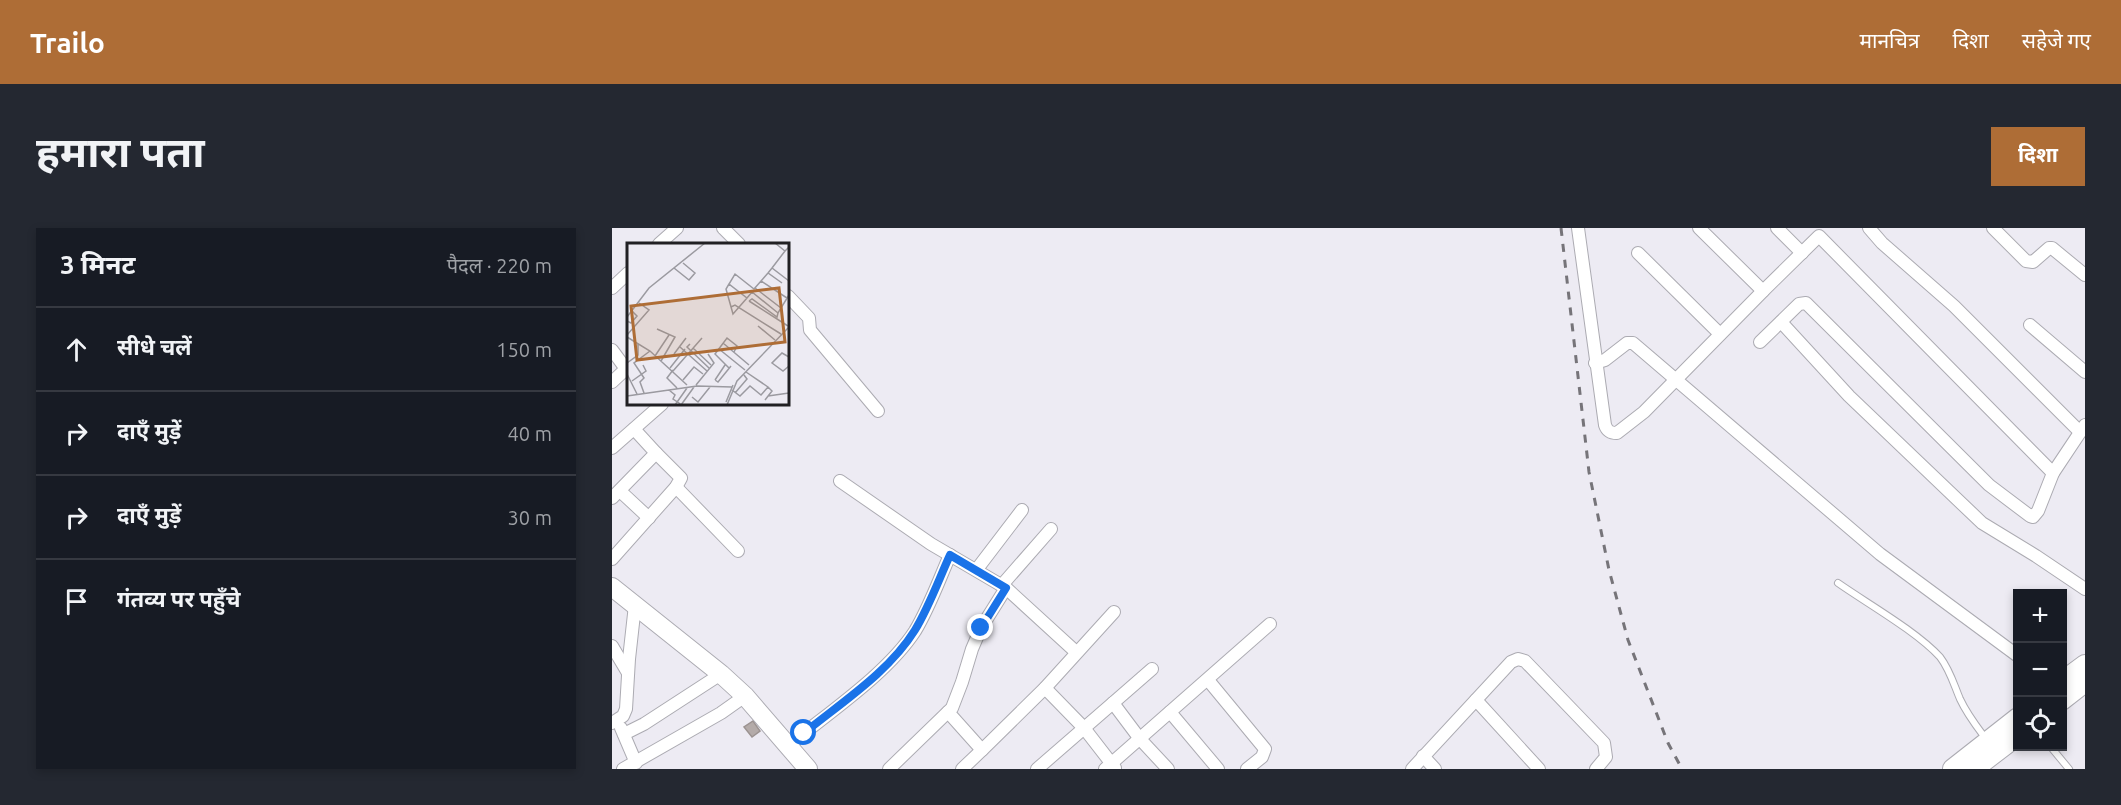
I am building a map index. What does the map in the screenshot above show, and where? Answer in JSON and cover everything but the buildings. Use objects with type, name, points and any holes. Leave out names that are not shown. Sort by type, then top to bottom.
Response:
[{"type":"main road","points":[[2067,678],[2085,665]]},
{"type":"main road","points":[[1953,769],[2013,722]]},
{"type":"street","points":[[660,243],[677,228]]},
{"type":"street","points":[[723,228],[738,243]]},
{"type":"street","points":[[1578,228],[1595,363],[1605,425],[1611,433],[1617,433],[1644,412],[1823,232],[2053,473]]},
{"type":"street","points":[[1700,228],[1763,291]]},
{"type":"street","points":[[1777,228],[1802,253]]},
{"type":"street","points":[[1760,342],[1799,304],[1806,303],[1989,485],[2030,516],[2038,512],[2053,473],[2083,428],[1954,306],[1882,243],[1869,228]]},
{"type":"street","points":[[1993,228],[2026,261],[2033,262],[2052,248],[2085,275]]},
{"type":"street","points":[[1638,253],[1720,334]]},
{"type":"street","points":[[612,288],[627,279]]},
{"type":"street","points":[[789,297],[809,318],[810,330],[878,411]]},
{"type":"street","points":[[1781,322],[1849,396],[1982,523],[2085,589]]},
{"type":"street","points":[[2030,325],[2085,372]]},
{"type":"street","points":[[1595,363],[1605,360],[1627,343],[1633,343],[1880,554],[2013,652]]},
{"type":"street","points":[[612,350],[627,368],[612,382]]},
{"type":"street","points":[[612,448],[661,405]]},
{"type":"street","points":[[612,559],[676,488],[681,478],[634,429]]},
{"type":"street","points":[[649,518],[616,495],[656,453]]},
{"type":"street","points":[[840,481],[904,526],[1004,586],[1076,652]]},
{"type":"street","points":[[676,488],[738,551]]},
{"type":"street","points":[[977,569],[1022,510]]},
{"type":"street","points":[[889,769],[956,702],[972,649],[1004,586],[1051,529]]},
{"type":"street","points":[[788,746],[885,666],[907,641],[922,617],[950,555]]},
{"type":"street","points":[[612,587],[721,674],[745,696],[808,769]]},
{"type":"street","points":[[635,605],[626,709],[623,716],[615,721],[624,734],[636,763]]},
{"type":"street","points":[[962,769],[1045,688],[1114,612]]},
{"type":"street","points":[[1045,688],[1084,728],[1111,767],[1270,624]]},
{"type":"street","points":[[612,646],[628,672]]},
{"type":"street","points":[[2067,668],[2085,654]]},
{"type":"street","points":[[1412,769],[1511,662],[1518,659],[1525,661],[1604,743],[1606,757],[1596,769]]},
{"type":"street","points":[[1038,769],[1152,669]]},
{"type":"street","points":[[624,734],[644,724],[721,674]]},
{"type":"street","points":[[1208,680],[1264,749],[1262,757],[1247,769]]},
{"type":"street","points":[[2066,697],[2085,683]]},
{"type":"street","points":[[623,769],[745,696]]},
{"type":"street","points":[[1476,700],[1539,769]]},
{"type":"street","points":[[1113,703],[1140,739],[1168,769]]},
{"type":"street","points":[[1940,769],[2013,711]]},
{"type":"street","points":[[948,712],[982,750]]},
{"type":"street","points":[[1170,712],[1218,769]]},
{"type":"street","points":[[1976,769],[2013,740]]},
{"type":"street","points":[[1423,756],[1435,769]]},
{"type":"lane","points":[[1838,583],[1913,635],[1939,657],[1949,671],[1968,715],[1983,735]]},
{"type":"lane","points":[[2053,751],[2069,769]]},
{"type":"railway","points":[[1561,228],[1589,472],[1609,570],[1628,640],[1668,743],[1682,769]]},
{"type":"route","points":[[804,733],[885,666],[907,641],[922,617],[950,555],[1006,588],[981,628]]}]
